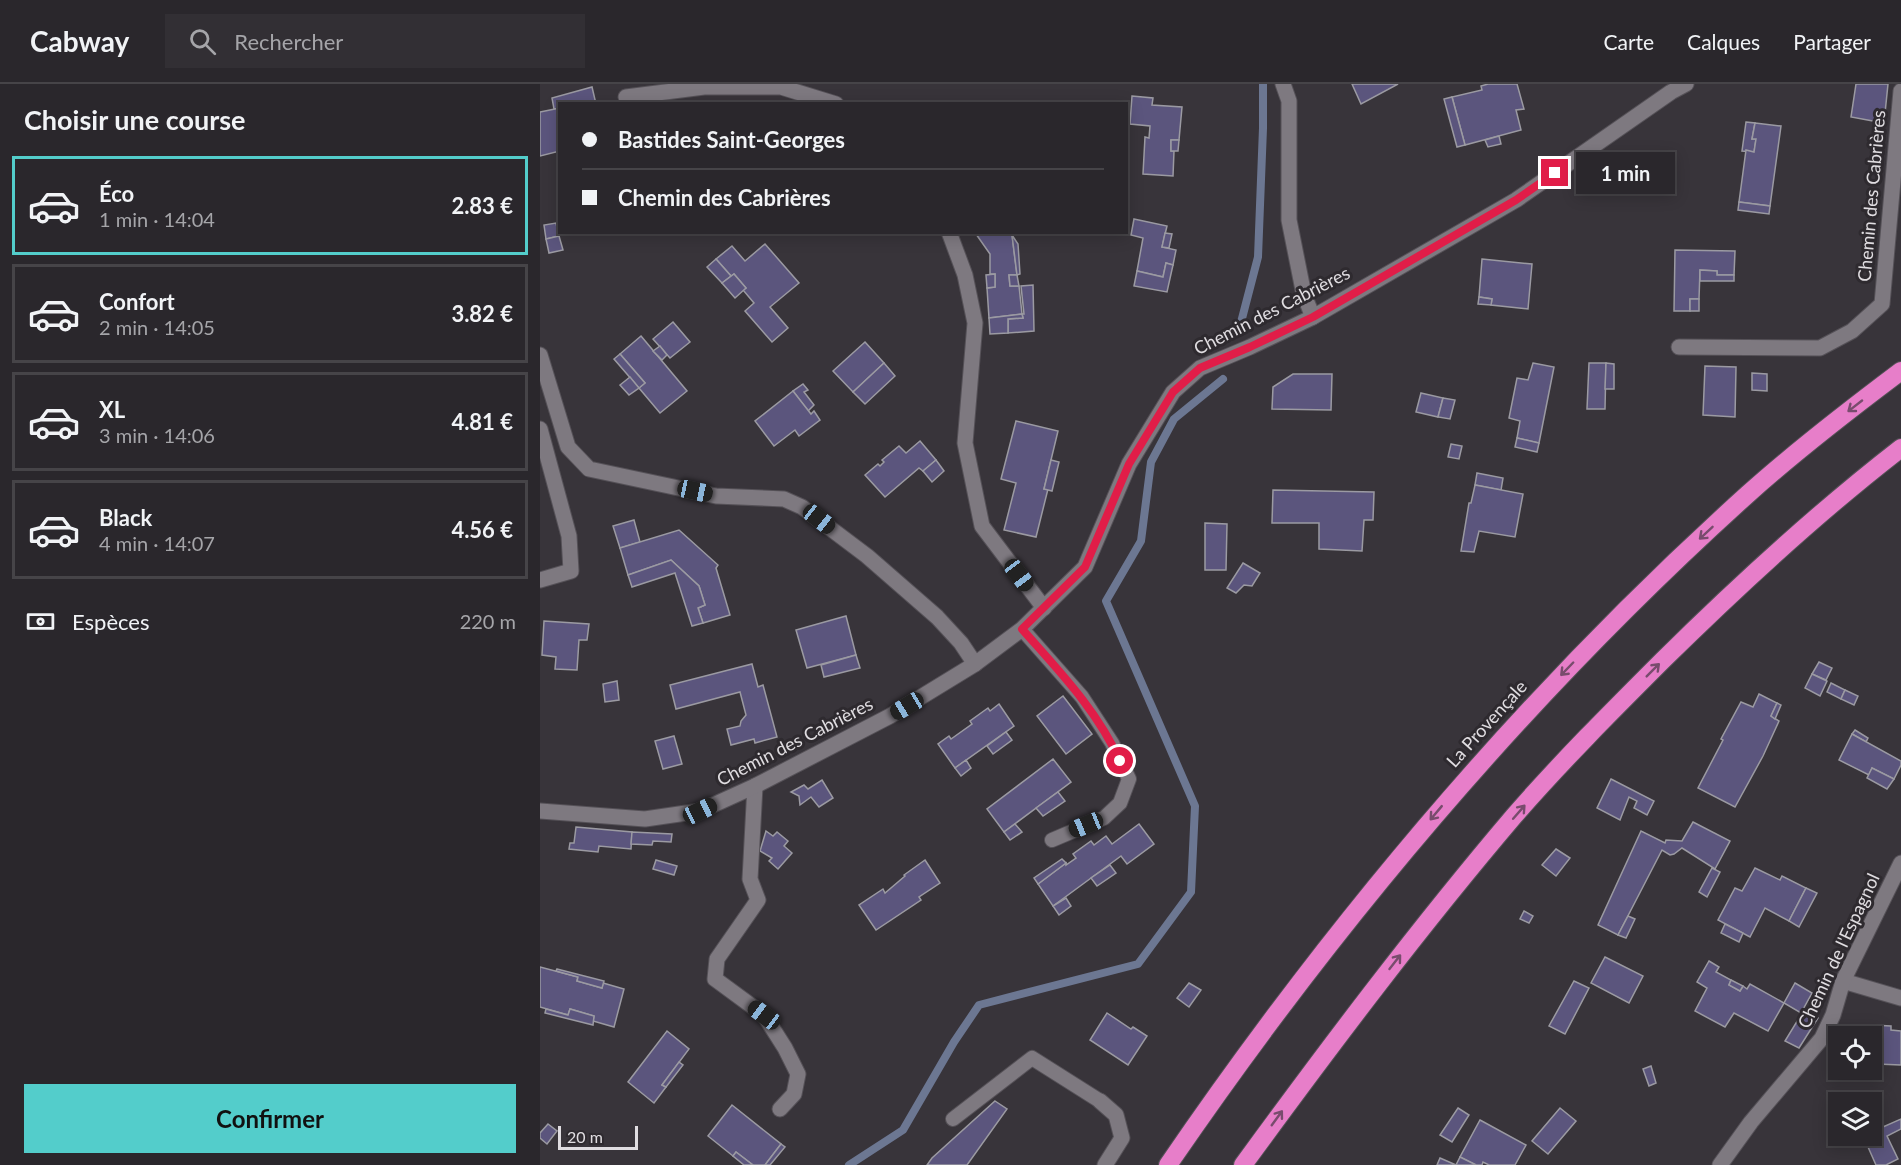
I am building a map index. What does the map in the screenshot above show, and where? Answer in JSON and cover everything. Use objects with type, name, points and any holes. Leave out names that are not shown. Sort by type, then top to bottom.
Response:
[{"type":"highway","name":"La Provençale","points":[[1168,1165],[1278,1012],[1373,888],[1463,781],[1537,700],[1635,599],[1750,492],[1849,410],[1901,371]]},
{"type":"highway","points":[[1243,1165],[1334,1039],[1430,917],[1591,731],[1782,547],[1901,448]]},
{"type":"street","points":[[1283,84],[1289,101],[1289,220],[1304,295],[1313,317]]},
{"type":"street","name":"Chemin des Cabrières","points":[[540,811],[645,819],[700,811],[755,786],[890,716],[975,664],[1022,629],[1085,567],[1129,464],[1173,392],[1200,368],[1313,317],[1516,200],[1671,92],[1686,84]]},
{"type":"street","points":[[626,97],[704,87],[781,87],[830,102]]},
{"type":"street","name":"Chemin des Cabrières","points":[[1679,347],[1820,348],[1852,331],[1882,304],[1901,91]]},
{"type":"street","points":[[950,234],[965,275],[975,322],[965,443],[982,526],[1044,608]]},
{"type":"street","points":[[540,355],[568,447],[590,469],[716,496],[784,499],[802,507],[867,556],[937,617],[961,643],[975,664]]},
{"type":"street","points":[[540,429],[569,536],[571,572],[540,580]]},
{"type":"street","points":[[755,786],[750,879],[758,900],[717,959],[715,979],[764,1015],[785,1048],[798,1074],[794,1094],[780,1109]]},
{"type":"street","name":"Chemin de l'Espagnol","points":[[1720,1165],[1751,1122],[1822,1038],[1833,1015],[1843,981],[1901,863]]},
{"type":"street","points":[[1843,981],[1901,998]]},
{"type":"street","points":[[1100,1101],[1116,1115],[1122,1138],[1105,1165]]},
{"type":"lane","points":[[1022,629],[1082,697],[1112,743],[1129,779],[1120,803],[1104,818],[1052,840]]},
{"type":"lane","points":[[953,1119],[1032,1058],[1100,1101]]},
{"type":"building","points":[[1352,84],[1398,84],[1361,104]]},
{"type":"building","points":[[1517,84],[1524,109],[1516,110],[1521,130],[1465,145],[1452,97],[1482,90],[1481,86]]},
{"type":"building","points":[[1856,84],[1888,84],[1884,123],[1851,117]]},
{"type":"building","points":[[592,87],[596,102],[558,102],[558,108],[554,109],[552,98]]},
{"type":"building","points":[[1132,96],[1153,98],[1152,105],[1182,107],[1179,140],[1171,140],[1171,151],[1174,151],[1173,176],[1143,174],[1145,137],[1149,138],[1150,126],[1130,124]]},
{"type":"building","points":[[1452,97],[1465,145],[1457,147],[1444,99]]},
{"type":"building","points":[[558,108],[558,152],[540,156],[540,112]]},
{"type":"building","points":[[1746,122],[1755,123],[1752,139],[1756,139],[1754,152],[1742,151]]},
{"type":"building","points":[[1755,123],[1781,126],[1770,206],[1739,202],[1746,150],[1754,152],[1756,139],[1752,139]]},
{"type":"building","points":[[1499,136],[1501,144],[1488,147],[1485,140]]},
{"type":"building","points":[[1171,140],[1179,140],[1178,151],[1171,151]]},
{"type":"building","points":[[1739,202],[1770,206],[1769,214],[1738,210]]},
{"type":"building","points":[[1134,219],[1167,226],[1162,247],[1176,250],[1173,265],[1166,263],[1163,277],[1137,271],[1143,238],[1131,235]]},
{"type":"building","points":[[556,223],[559,236],[546,239],[544,225]]},
{"type":"building","points":[[1165,233],[1172,234],[1169,248],[1162,247]]},
{"type":"building","points":[[976,234],[1011,234],[1017,275],[1009,275],[1010,286],[1019,286],[1022,314],[989,318],[987,288],[995,287],[995,274],[990,274],[990,254]]},
{"type":"building","points":[[1012,235],[1018,244],[1020,274],[1017,275]]},
{"type":"building","points":[[559,236],[563,250],[549,253],[546,239]]},
{"type":"building","points":[[765,244],[799,283],[770,307],[788,328],[772,342],[745,311],[754,303],[743,290],[746,288],[716,259],[732,246],[745,261]]},
{"type":"building","points":[[1675,250],[1735,251],[1734,275],[1717,275],[1717,271],[1700,270],[1699,299],[1690,299],[1690,311],[1674,311]]},
{"type":"building","points":[[716,259],[731,276],[722,283],[707,267]]},
{"type":"building","points":[[1482,259],[1532,264],[1528,309],[1491,305],[1492,299],[1479,297]]},
{"type":"building","points":[[1166,263],[1173,265],[1167,292],[1134,286],[1137,271],[1163,277]]},
{"type":"building","points":[[1700,270],[1717,271],[1717,275],[1734,275],[1734,281],[1700,281]]},
{"type":"building","points":[[734,274],[746,288],[735,298],[722,283]]},
{"type":"building","points":[[995,274],[995,287],[987,288],[986,275]]},
{"type":"building","points":[[1009,275],[1017,275],[1019,286],[1010,286]]},
{"type":"building","points":[[1033,285],[1034,331],[1008,333],[1008,319],[1023,318],[1021,286]]},
{"type":"building","points":[[1479,297],[1492,299],[1491,305],[1478,304]]},
{"type":"building","points":[[1690,299],[1699,299],[1699,311],[1690,311]]},
{"type":"building","points":[[1022,314],[1023,318],[1008,319],[1008,333],[990,334],[989,318]]},
{"type":"building","points":[[673,322],[690,342],[670,358],[653,339]]},
{"type":"building","points":[[641,336],[687,391],[660,413],[639,388],[645,383],[620,354]]},
{"type":"building","points":[[865,342],[884,363],[853,392],[833,371]]},
{"type":"building","points":[[660,346],[667,355],[662,360],[653,351]]},
{"type":"building","points":[[620,354],[645,383],[639,388],[614,359]]},
{"type":"building","points":[[884,363],[895,376],[865,404],[853,392]]},
{"type":"building","points":[[1533,363],[1554,367],[1539,443],[1517,438],[1520,421],[1509,418],[1517,378],[1528,380]]},
{"type":"building","points":[[1589,363],[1606,363],[1605,409],[1587,409]]},
{"type":"building","points":[[1606,363],[1614,364],[1614,389],[1605,389]]},
{"type":"building","points":[[1705,366],[1736,367],[1735,417],[1703,415]]},
{"type":"building","points":[[1752,373],[1767,374],[1767,391],[1752,390]]},
{"type":"building","points":[[1293,374],[1332,374],[1331,410],[1272,409],[1273,387]]},
{"type":"building","points":[[630,377],[639,388],[629,395],[620,385]]},
{"type":"building","points":[[803,384],[808,390],[804,392],[814,405],[808,411],[793,391]]},
{"type":"building","points":[[793,391],[811,414],[814,411],[820,420],[799,436],[795,430],[774,446],[755,421]]},
{"type":"building","points":[[1421,393],[1443,398],[1438,417],[1416,412]]},
{"type":"building","points":[[1443,398],[1455,400],[1450,419],[1438,417]]},
{"type":"building","points":[[1016,421],[1058,431],[1044,489],[1048,489],[1036,537],[1004,530],[1016,483],[1001,479]]},
{"type":"building","points":[[1517,438],[1539,443],[1537,452],[1515,447]]},
{"type":"building","points":[[920,441],[936,460],[923,471],[919,468],[885,497],[865,475],[878,464],[880,466],[884,462],[882,460],[899,446],[906,453]]},
{"type":"building","points":[[1451,444],[1462,446],[1459,459],[1448,457]]},
{"type":"building","points":[[936,460],[944,471],[932,482],[923,471]]},
{"type":"building","points":[[1051,460],[1059,462],[1052,491],[1044,489]]},
{"type":"building","points":[[1477,473],[1503,478],[1501,490],[1475,485]]},
{"type":"building","points":[[1475,485],[1523,494],[1515,537],[1479,531],[1474,552],[1461,551],[1469,503],[1471,503]]},
{"type":"building","points":[[1273,490],[1374,492],[1373,520],[1364,520],[1362,551],[1319,549],[1319,523],[1272,523]]},
{"type":"building","points":[[634,520],[640,542],[620,548],[613,526]]},
{"type":"building","points":[[1205,523],[1227,524],[1226,570],[1205,570]]},
{"type":"building","points":[[679,530],[718,565],[716,568],[730,615],[703,623],[698,608],[705,605],[699,586],[671,560],[628,575],[620,548]]},
{"type":"building","points":[[671,560],[699,586],[705,605],[698,608],[703,623],[692,626],[675,573],[632,587],[628,575]]},
{"type":"building","points":[[1243,563],[1260,573],[1252,586],[1244,585],[1236,593],[1227,588]]},
{"type":"building","points":[[846,616],[856,655],[807,668],[796,630]]},
{"type":"building","points":[[544,621],[589,624],[587,640],[579,640],[577,670],[555,669],[556,657],[542,655]]},
{"type":"building","points":[[856,655],[860,668],[824,677],[821,665]]},
{"type":"building","points":[[1819,662],[1832,668],[1826,680],[1812,674]]},
{"type":"building","points":[[752,664],[758,687],[763,685],[777,737],[755,743],[754,739],[731,745],[727,729],[740,726],[746,715],[740,692],[676,709],[670,685]]},
{"type":"building","points":[[1812,674],[1827,681],[1820,696],[1805,688]]},
{"type":"building","points":[[617,681],[619,700],[605,702],[603,684]]},
{"type":"building","points":[[1831,683],[1845,690],[1841,699],[1827,692]]},
{"type":"building","points":[[1845,690],[1858,696],[1854,705],[1841,699]]},
{"type":"building","points":[[1759,694],[1777,703],[1771,716],[1779,721],[1735,807],[1698,788],[1741,702],[1753,707]]},
{"type":"building","points":[[1063,696],[1092,734],[1066,754],[1037,716]]},
{"type":"building","points":[[1777,703],[1781,705],[1775,719],[1771,716]]},
{"type":"building","points":[[999,704],[1014,726],[955,768],[938,744],[949,736],[951,739],[972,724],[970,721],[988,708],[990,711]]},
{"type":"building","points":[[1855,730],[1868,738],[1866,742],[1852,734]]},
{"type":"building","points":[[1006,732],[1012,740],[993,754],[987,746]]},
{"type":"building","points":[[1852,734],[1901,761],[1894,779],[1872,768],[1869,775],[1839,760]]},
{"type":"building","points":[[674,736],[682,764],[663,769],[655,741]]},
{"type":"building","points":[[1053,759],[1071,782],[1004,832],[987,809]]},
{"type":"building","points":[[966,760],[971,768],[961,776],[955,768]]},
{"type":"building","points":[[1872,768],[1894,779],[1887,789],[1867,778]]},
{"type":"building","points":[[1611,779],[1654,801],[1647,815],[1634,808],[1637,801],[1629,797],[1620,820],[1597,808]]},
{"type":"building","points":[[822,780],[833,798],[819,807],[811,797],[800,805],[799,796],[791,792],[804,785],[808,789]]},
{"type":"building","points":[[1058,792],[1065,801],[1043,816],[1036,808]]},
{"type":"building","points":[[1693,822],[1730,841],[1715,869],[1682,848],[1670,855],[1662,850],[1618,935],[1598,925],[1641,831],[1665,843],[1666,840],[1682,841]]},
{"type":"building","points":[[1015,824],[1022,832],[1010,840],[1004,832]]},
{"type":"building","points":[[1139,824],[1154,844],[1127,864],[1121,856],[1053,906],[1038,884],[1076,858],[1073,854],[1091,841],[1094,845],[1106,836],[1112,844]]},
{"type":"building","points":[[576,827],[632,832],[631,849],[599,846],[598,852],[569,849],[570,843],[574,843]]},
{"type":"building","points":[[766,831],[773,836],[777,832],[788,841],[784,846],[792,853],[778,869],[769,861],[772,858],[760,851]]},
{"type":"building","points":[[632,832],[672,834],[671,842],[653,841],[652,845],[631,844]]},
{"type":"building","points":[[1556,849],[1570,858],[1556,876],[1542,865]]},
{"type":"building","points":[[1062,859],[1066,863],[1038,884],[1034,878]]},
{"type":"building","points":[[656,860],[677,866],[674,875],[653,869]]},
{"type":"building","points":[[925,860],[940,883],[919,897],[921,900],[876,930],[859,905],[883,889],[885,893]]},
{"type":"building","points":[[1110,865],[1116,873],[1097,886],[1091,878]]},
{"type":"building","points":[[1712,868],[1720,872],[1707,897],[1699,892]]},
{"type":"building","points":[[1755,868],[1780,880],[1782,876],[1806,888],[1789,921],[1765,908],[1750,937],[1718,920],[1735,888],[1742,891]]},
{"type":"building","points":[[1806,888],[1817,893],[1799,927],[1789,921]]},
{"type":"building","points":[[1066,898],[1071,906],[1059,915],[1053,906]]},
{"type":"building","points":[[1524,911],[1533,916],[1529,923],[1520,919]]},
{"type":"building","points":[[1628,916],[1635,919],[1626,938],[1618,935]]},
{"type":"building","points":[[1725,924],[1743,933],[1739,942],[1721,933]]},
{"type":"building","points":[[1605,957],[1643,976],[1629,1003],[1591,983]]},
{"type":"building","points":[[1709,961],[1719,967],[1716,972],[1731,980],[1729,985],[1740,991],[1743,986],[1747,989],[1750,984],[1784,1003],[1768,1031],[1734,1013],[1725,1027],[1695,1011],[1707,988],[1697,982]]},
{"type":"building","points":[[540,967],[578,977],[577,981],[602,988],[603,983],[624,989],[614,1027],[593,1021],[594,1016],[570,1009],[568,1015],[540,1007]]},
{"type":"building","points":[[557,969],[604,981],[602,988],[577,981],[578,977],[556,971]]},
{"type":"building","points":[[1731,980],[1743,986],[1740,991],[1729,985]]},
{"type":"building","points":[[1574,981],[1589,988],[1565,1034],[1549,1026]]},
{"type":"building","points":[[1189,983],[1201,990],[1189,1007],[1177,998]]},
{"type":"building","points":[[1795,983],[1812,993],[1801,1013],[1784,1003]]},
{"type":"building","points":[[546,1009],[568,1015],[570,1009],[594,1016],[593,1025],[545,1013]]},
{"type":"building","points":[[1804,1010],[1818,1018],[1799,1048],[1785,1041]]},
{"type":"building","points":[[1107,1013],[1131,1029],[1133,1027],[1147,1036],[1128,1065],[1090,1040]]},
{"type":"building","points":[[1871,1025],[1891,1026],[1891,1030],[1901,1031],[1901,1065],[1882,1064],[1882,1026]]},
{"type":"building","points":[[667,1031],[689,1049],[662,1085],[666,1087],[654,1103],[628,1082]]},
{"type":"building","points":[[679,1062],[683,1065],[666,1087],[662,1085]]},
{"type":"building","points":[[1651,1066],[1656,1083],[1649,1086],[1643,1069]]},
{"type":"building","points":[[995,1101],[1007,1109],[967,1165],[927,1165],[932,1158]]},
{"type":"building","points":[[732,1105],[781,1144],[765,1165],[753,1165],[736,1152],[733,1156],[708,1136]]},
{"type":"building","points":[[1458,1108],[1469,1115],[1452,1142],[1440,1135]]},
{"type":"building","points":[[1560,1108],[1576,1121],[1548,1154],[1532,1141]]},
{"type":"building","points":[[1901,1119],[1901,1129],[1887,1136],[1898,1159],[1886,1165],[1876,1165],[1868,1146],[1882,1146],[1882,1125],[1883,1127]]},
{"type":"building","points":[[1480,1120],[1526,1145],[1515,1165],[1489,1165],[1483,1162],[1482,1165],[1476,1165],[1460,1157]]},
{"type":"building","points":[[548,1124],[557,1131],[547,1144],[540,1138],[540,1133]]},
{"type":"building","points":[[781,1144],[785,1147],[770,1165],[765,1165]]},
{"type":"building","points":[[736,1152],[753,1165],[744,1165],[733,1156]]},
{"type":"building","points":[[1460,1157],[1476,1165],[1456,1165]]},
{"type":"building","points":[[1440,1158],[1456,1165],[1437,1165]]},
{"type":"waterway","points":[[1239,330],[1258,257],[1263,84]]},
{"type":"waterway","points":[[849,1165],[903,1130],[954,1042],[979,1005],[1138,964],[1191,892],[1195,806],[1106,601],[1141,541],[1151,462],[1174,419],[1223,379]]},
{"type":"route","points":[[1120,761],[1112,743],[1082,697],[1022,629],[1085,567],[1129,464],[1173,392],[1200,368],[1313,317],[1516,200],[1555,173]]}]
